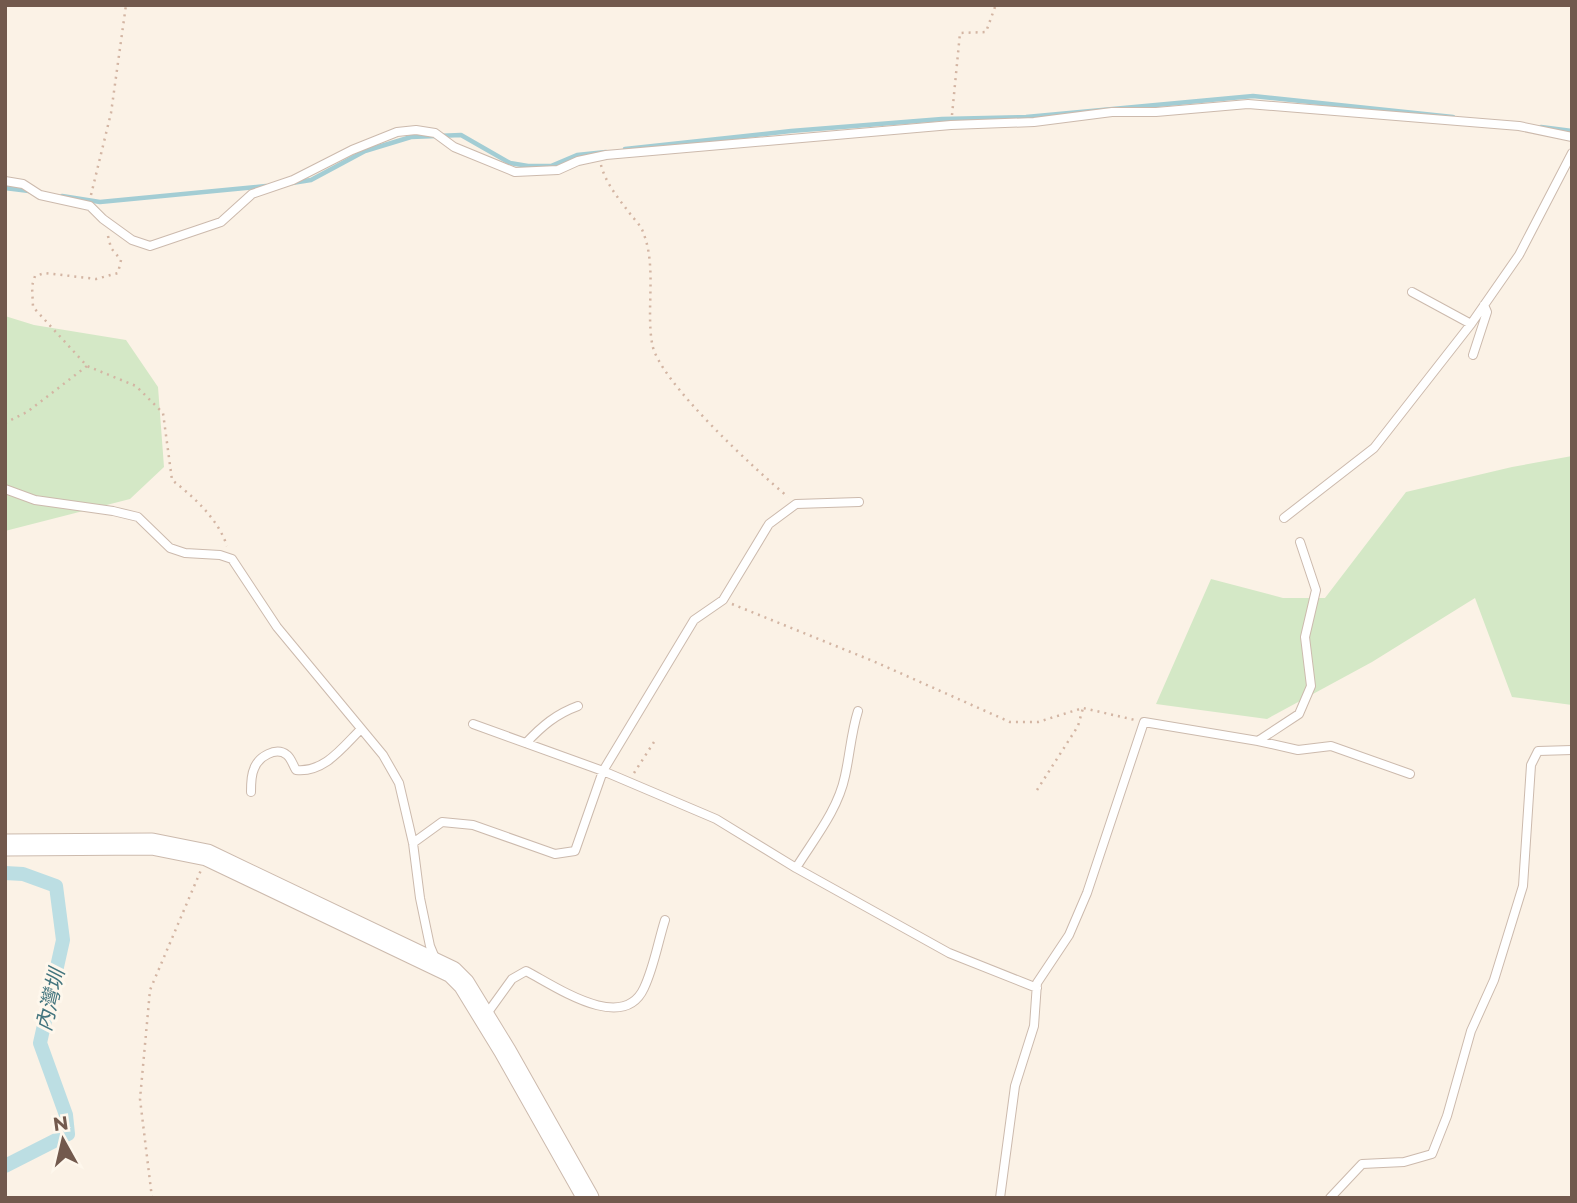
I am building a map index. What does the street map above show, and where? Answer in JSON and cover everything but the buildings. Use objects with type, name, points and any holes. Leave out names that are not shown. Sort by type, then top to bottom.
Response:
[{"type":"street","points":[[5,845],[152,844],[207,855],[452,972],[464,984],[485,1017],[588,1198]]},
{"type":"lane","points":[[5,181],[23,184],[40,195],[90,206],[132,240],[149,246],[220,222],[252,194],[293,180],[352,150],[397,132],[435,133],[454,148],[515,172],[558,170],[578,161],[599,157],[951,125],[1248,104],[1519,126],[1572,137]]},
{"type":"lane","points":[[1284,518],[1374,448],[1471,324],[1519,255],[1572,153]]},
{"type":"lane","points":[[1412,292],[1471,324]]},
{"type":"lane","points":[[1473,355],[1487,312],[1484,305]]},
{"type":"lane","points":[[5,489],[35,500],[138,517],[170,548],[185,553],[220,555],[232,559],[277,627],[383,755],[399,783],[413,843],[430,946],[437,964]]},
{"type":"lane","points":[[413,843],[442,822],[474,825],[555,854],[575,851],[603,771],[694,620],[723,600],[769,524],[796,504],[859,502]]},
{"type":"lane","points":[[1258,741],[1299,714],[1311,686],[1306,637],[1316,590],[1300,542]]},
{"type":"lane","points":[[526,743],[561,712],[578,706]]},
{"type":"lane","points":[[796,868],[834,808],[845,777],[850,734],[858,711]]},
{"type":"lane","points":[[1000,1198],[1015,1086],[1034,1026],[1037,983],[1069,935],[1087,892],[1144,722],[1298,750],[1331,746],[1410,774]]},
{"type":"lane","points":[[473,724],[603,771],[716,819],[796,868],[949,953],[1037,988]]},
{"type":"lane","points":[[251,792],[253,770],[259,759],[280,752],[288,755],[296,770],[310,771],[327,762],[361,729]]},
{"type":"lane","points":[[1330,1198],[1362,1164],[1404,1162],[1432,1154],[1447,1116],[1471,1031],[1494,980],[1523,886],[1531,765],[1538,751],[1572,750]]},
{"type":"lane","points":[[485,1017],[512,979],[526,971],[595,1005],[616,1009],[634,1003],[644,989],[665,920]]},
{"type":"path","points":[[90,206],[93,182],[111,113],[126,5]]},
{"type":"path","points":[[951,125],[960,33],[986,32],[995,7]]},
{"type":"path","points":[[599,157],[604,178],[643,232],[650,274],[652,346],[671,382],[755,468],[796,504]]},
{"type":"path","points":[[103,219],[111,248],[121,260],[118,272],[96,279],[45,273],[35,276],[32,286],[33,307],[87,366],[136,386],[163,413],[172,480],[189,493],[223,532],[232,559]]},
{"type":"path","points":[[5,423],[27,412],[87,366]]},
{"type":"path","points":[[723,600],[873,661],[1010,722],[1038,722],[1083,708],[1144,722]]},
{"type":"path","points":[[1037,790],[1078,726],[1083,708]]},
{"type":"path","points":[[629,782],[654,742]]},
{"type":"path","points":[[152,1198],[141,1099],[150,990],[207,855]]},
{"type":"green space","points":[[5,316],[34,325],[126,340],[158,387],[164,467],[130,499],[5,531]]},
{"type":"green space","points":[[1572,456],[1572,705],[1512,697],[1475,598],[1372,662],[1267,719],[1156,704],[1211,579],[1283,598],[1325,598],[1406,492]]},
{"type":"waterway","points":[[625,149],[791,131],[942,119],[1026,117],[1253,96],[1453,117]]},
{"type":"waterway","points":[[1541,127],[1572,131]]},
{"type":"waterway","points":[[292,183],[311,180],[365,151],[411,137],[461,135],[510,163],[528,166],[551,166],[577,155],[606,152]]},
{"type":"waterway","points":[[62,196],[100,202],[266,186]]},
{"type":"waterway","points":[[5,188],[29,191]]},
{"type":"waterway","name":"內灣圳","points":[[5,873],[23,874],[56,886],[63,940],[40,1043],[66,1115],[68,1134],[5,1166]]}]
